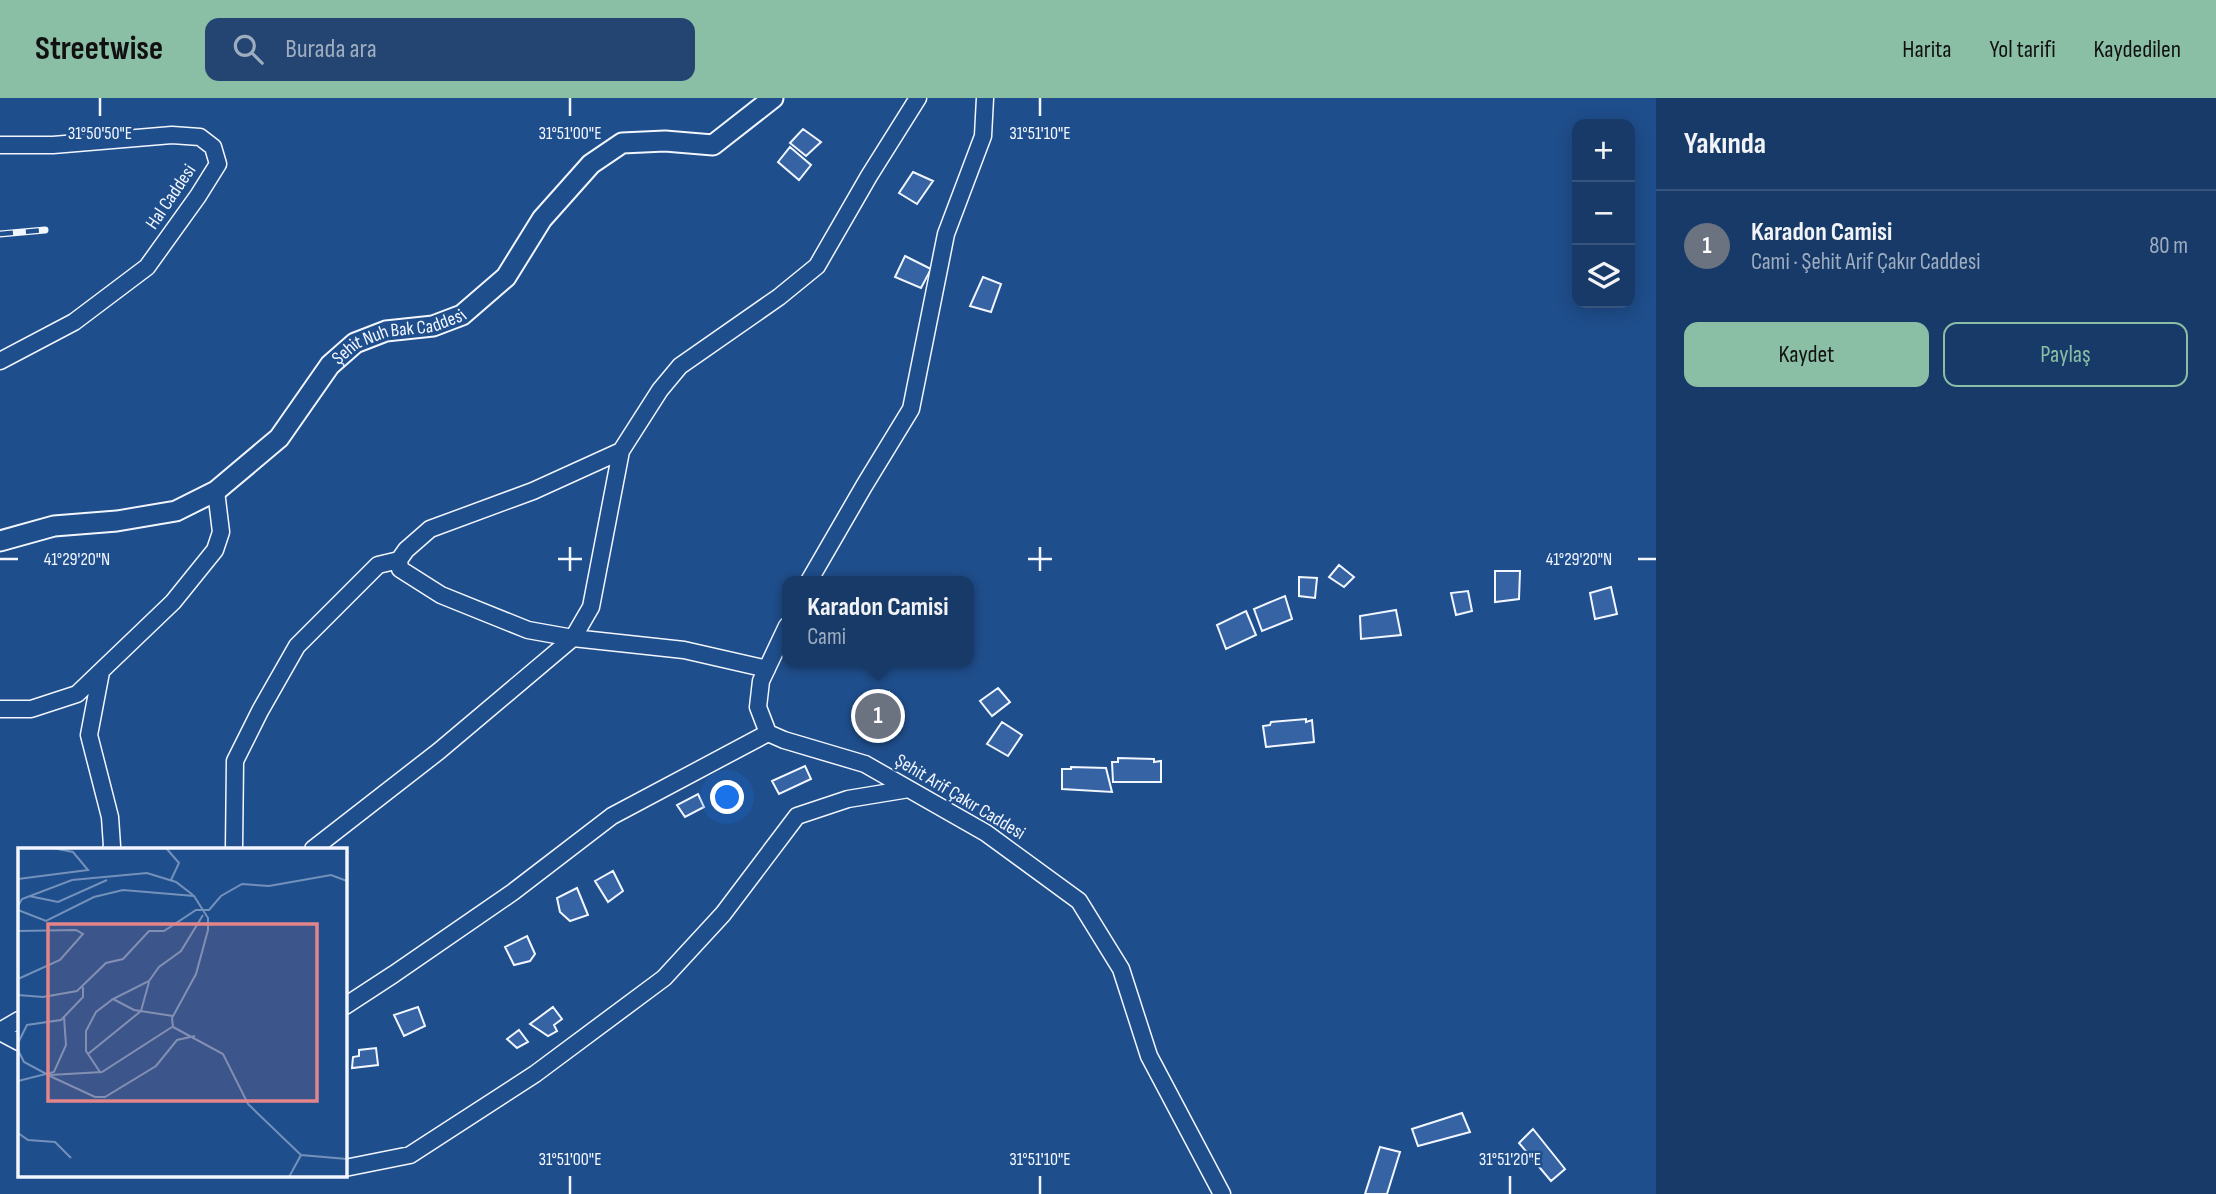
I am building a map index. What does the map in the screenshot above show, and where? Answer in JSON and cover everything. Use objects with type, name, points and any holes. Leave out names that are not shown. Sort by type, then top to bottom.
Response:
[{"type":"main road","name":"Şehit Nuh Bak Caddesi","points":[[0,541],[54,526],[117,521],[176,511],[216,491],[279,438],[330,365],[355,342],[386,331],[433,326],[462,315],[506,277],[542,219],[591,164],[622,143],[665,141],[713,145],[773,98]]},
{"type":"street","points":[[314,848],[439,751],[573,638],[591,607],[621,451],[660,390],[680,366],[817,267],[918,98]]},
{"type":"street","points":[[812,576],[911,409],[946,234],[983,136],[985,98]]},
{"type":"street","name":"Hal Caddesi","points":[[0,145],[53,145],[191,136],[200,137],[213,146],[218,164],[198,197],[147,267],[74,322],[0,361]]},
{"type":"street","points":[[621,451],[533,491],[430,529],[406,550],[399,560],[400,569],[441,595],[528,630],[573,638],[684,650],[767,669]]},
{"type":"street","points":[[0,709],[31,709],[78,694],[173,602],[215,550],[221,532],[216,491]]},
{"type":"street","points":[[234,848],[235,761],[266,700],[297,646],[378,565],[399,560]]},
{"type":"street","points":[[346,1005],[513,892],[612,816],[768,733],[758,707],[761,681],[782,637]]},
{"type":"street","points":[[101,672],[89,736],[110,817],[112,848]]},
{"type":"street","name":"Şehit Arif Çakır Caddesi","points":[[768,733],[865,764],[986,833],[1079,901],[1121,969],[1149,1056],[1222,1194]]},
{"type":"street","points":[[346,1168],[410,1156],[535,1074],[664,978],[723,914],[797,816],[848,799],[909,789]]},
{"type":"street","points":[[0,1031],[18,1021]]},
{"type":"street","points":[[0,1031],[18,1034]]},
{"type":"street","points":[[0,1031],[18,1041]]},
{"type":"building","points":[[803,129],[821,142],[806,156],[790,143]]},
{"type":"building","points":[[790,147],[811,165],[799,180],[778,162]]},
{"type":"building","points":[[913,172],[933,181],[917,204],[899,193]]},
{"type":"building","points":[[905,256],[931,269],[921,288],[895,277]]},
{"type":"building","points":[[983,277],[1001,284],[991,312],[970,306]]},
{"type":"building","points":[[1339,565],[1354,577],[1344,587],[1329,577]]},
{"type":"building","points":[[1495,571],[1520,571],[1519,599],[1495,602]]},
{"type":"building","points":[[1299,577],[1317,578],[1315,598],[1299,596]]},
{"type":"building","points":[[1611,587],[1617,614],[1595,619],[1590,593]]},
{"type":"building","points":[[1468,591],[1472,611],[1456,615],[1451,593]]},
{"type":"building","points":[[1285,596],[1292,619],[1262,631],[1254,609]]},
{"type":"building","points":[[1396,610],[1401,635],[1361,639],[1360,616]]},
{"type":"building","points":[[1246,611],[1256,635],[1226,649],[1217,625]]},
{"type":"building","points":[[998,688],[1010,702],[992,716],[980,701]]},
{"type":"building","points":[[889,692],[902,726],[867,739],[854,706]]},
{"type":"building","points":[[1306,719],[1306,722],[1312,720],[1314,742],[1266,747],[1263,726],[1270,725],[1271,722]]},
{"type":"building","points":[[1002,722],[1022,735],[1008,756],[987,744]]},
{"type":"building","points":[[1118,758],[1161,761],[1161,782],[1113,782],[1112,762],[1118,762]]},
{"type":"building","points":[[805,766],[811,779],[779,794],[772,781]]},
{"type":"building","points":[[1106,768],[1112,792],[1062,789],[1062,769]]},
{"type":"building","points":[[698,794],[704,807],[685,817],[677,805]]},
{"type":"building","points":[[613,871],[623,891],[608,902],[595,881]]},
{"type":"building","points":[[577,888],[588,915],[570,921],[560,912],[557,898]]},
{"type":"building","points":[[527,936],[535,954],[530,961],[514,965],[505,947]]},
{"type":"building","points":[[418,1007],[425,1026],[404,1036],[394,1015]]},
{"type":"building","points":[[553,1007],[562,1019],[554,1025],[557,1031],[548,1036],[530,1024]]},
{"type":"building","points":[[519,1030],[528,1042],[517,1048],[507,1039]]},
{"type":"building","points":[[376,1048],[378,1065],[352,1068],[353,1057],[359,1056],[359,1050]]},
{"type":"building","points":[[1462,1113],[1470,1132],[1418,1146],[1412,1129]]},
{"type":"building","points":[[1533,1129],[1565,1169],[1551,1181],[1519,1143]]},
{"type":"building","points":[[1380,1147],[1400,1152],[1387,1194],[1365,1194]]},
{"type":"railway","points":[[0,234],[45,230]]},
{"type":"place","name":"Karadon Camisi","points":[[878,716]]}]
